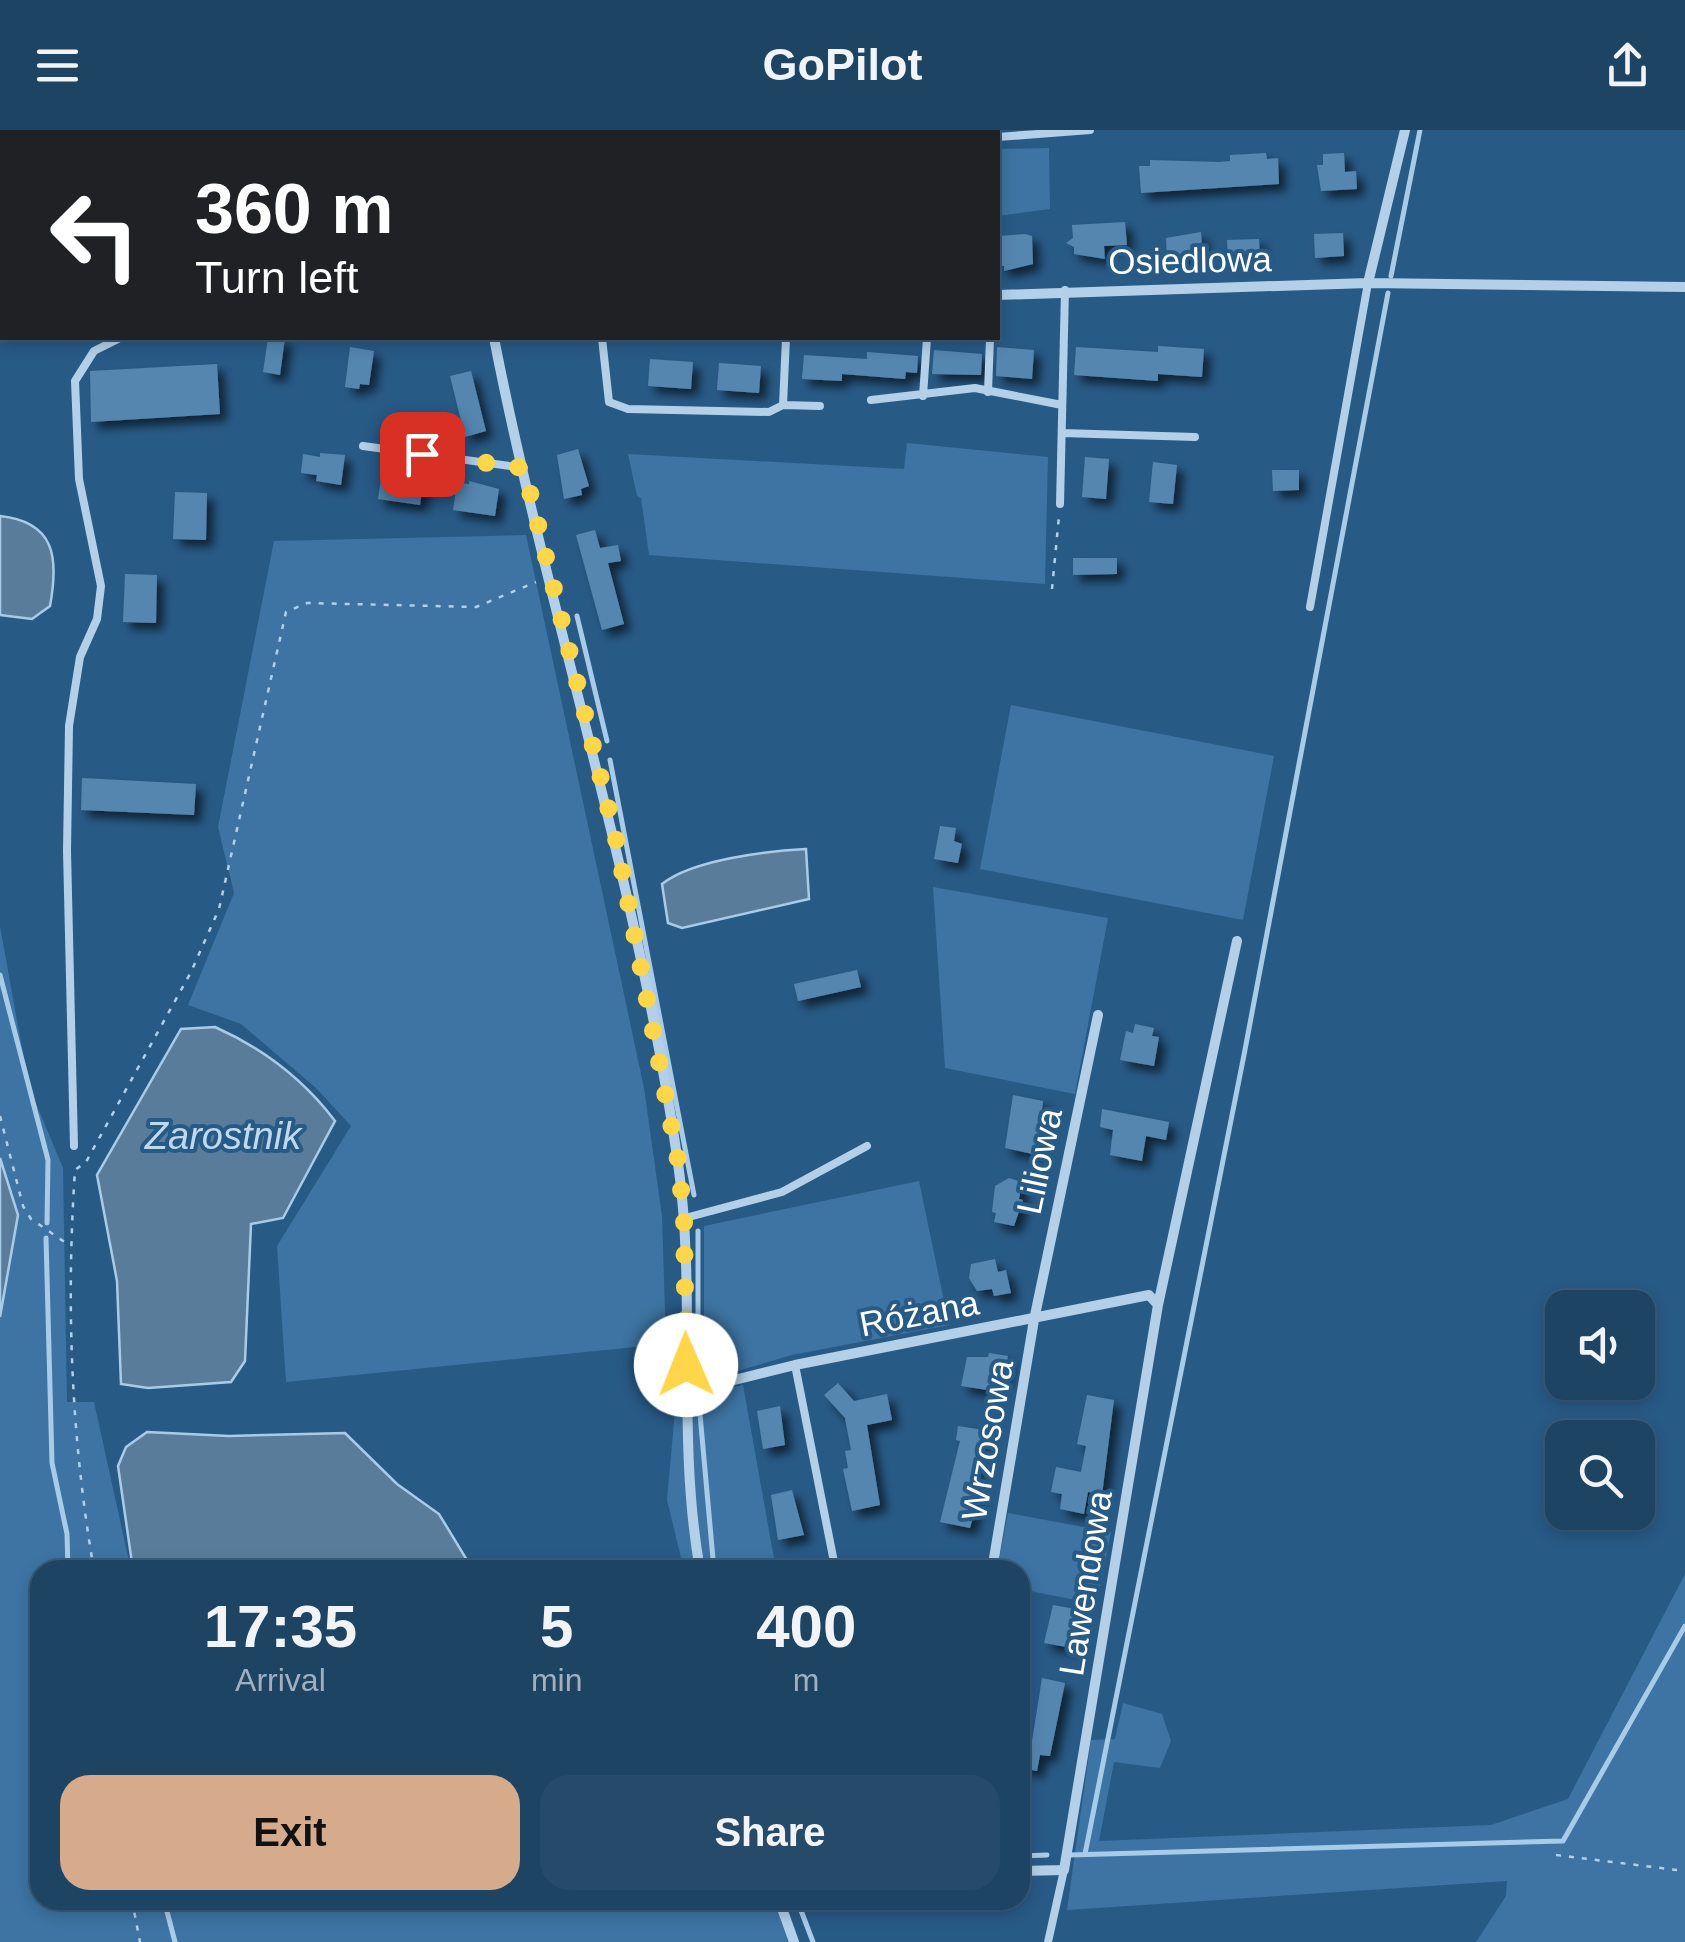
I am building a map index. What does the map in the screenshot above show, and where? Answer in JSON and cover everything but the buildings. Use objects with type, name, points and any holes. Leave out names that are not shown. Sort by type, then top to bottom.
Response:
[{"type":"street","points":[[1368,282],[1405,130]]},
{"type":"street","name":"Osiedlowa","points":[[1000,295],[1368,282],[1685,286]]},
{"type":"street","points":[[494,340],[616,839],[678,1160],[684,1218],[688,1462],[699,1560]]},
{"type":"street","name":"Lawendowa","points":[[1064,1870],[1158,1305],[1238,942]]},
{"type":"street","name":"Liliowa","points":[[1034,1320],[1098,1014]]},
{"type":"street","name":"Różana","points":[[686,1392],[794,1365],[1149,1295],[1158,1305]]},
{"type":"street","name":"Wrzosowa","points":[[994,1560],[1034,1320]]},
{"type":"street","points":[[1030,1871],[1064,1870]]},
{"type":"street","points":[[782,1910],[794,1942]]},
{"type":"lane","points":[[1000,137],[1090,130]]},
{"type":"lane","points":[[1310,607],[1368,282]]},
{"type":"lane","points":[[1060,504],[1065,290]]},
{"type":"lane","points":[[74,1146],[68,726],[80,657],[96,619],[101,586],[79,479],[75,381],[94,351],[116,340]]},
{"type":"lane","points":[[602,340],[609,402],[628,409],[769,412],[783,405],[820,406]]},
{"type":"lane","points":[[783,405],[786,340]]},
{"type":"lane","points":[[922,396],[927,340]]},
{"type":"lane","points":[[988,392],[990,340]]},
{"type":"lane","points":[[871,400],[975,388],[1062,405]]},
{"type":"lane","points":[[1062,433],[1195,438]]},
{"type":"lane","points":[[363,446],[524,468]]},
{"type":"lane","points":[[684,1218],[782,1192],[867,1146]]},
{"type":"lane","points":[[794,1365],[834,1560]]},
{"type":"lane","points":[[1048,1942],[1064,1870]]},
{"type":"path","points":[[1052,589],[1060,504]]},
{"type":"path","points":[[93,1560],[74,1430],[70,1245],[75,1170],[86,1162],[191,972],[218,909],[286,612],[307,603],[476,607],[551,575]]},
{"type":"path","points":[[0,1116],[23,1206],[31,1219],[70,1245]]},
{"type":"path","points":[[1556,1855],[1685,1871]]},
{"type":"path","points":[[134,1910],[140,1942]]},
{"type":"shaded area","points":[[1049,148],[1050,209],[1000,216],[1000,149]]},
{"type":"shaded area","points":[[907,443],[1048,457],[1045,584],[649,555],[641,498],[637,496],[628,454],[904,469]]},
{"type":"shaded area","points":[[526,535],[644,1088],[662,1216],[666,1344],[286,1382],[277,1246],[351,1126],[316,1088],[241,1024],[188,1005],[234,893],[218,827],[274,541]]},
{"type":"shaded area","points":[[1011,705],[1274,756],[1243,920],[980,869]]},
{"type":"shaded area","points":[[933,887],[1108,918],[1075,1094],[945,1068]]},
{"type":"shaded area","points":[[0,926],[29,1087],[63,1168],[67,1402],[94,1402],[129,1560],[30,1560],[30,1910],[777,1910],[788,1942],[0,1942],[0,1317],[18,1215],[0,1158]]},
{"type":"shaded area","points":[[919,1181],[949,1325],[792,1355],[704,1381],[704,1226]]},
{"type":"shaded area","points":[[743,1385],[774,1560],[682,1560],[667,1500],[676,1400]]},
{"type":"shaded area","points":[[1008,1513],[1111,1532],[1096,1604],[1030,1591],[1030,1560],[999,1560]]},
{"type":"shaded area","points":[[1685,1574],[1685,1942],[1476,1942],[1506,1896],[1507,1881],[1067,1910],[1091,1740],[1115,1739],[1123,1703],[1162,1714],[1171,1741],[1160,1768],[1114,1762],[1099,1841],[1491,1825],[1568,1799]]},
{"type":"water","points":[[0,516],[32,526],[49,545],[54,572],[50,606],[32,619],[0,615]]},
{"type":"water","points":[[806,849],[809,899],[682,928],[668,923],[662,884],[675,876],[730,858]]},
{"type":"water","name":"Zarostnik","points":[[215,1027],[281,1066],[335,1121],[283,1218],[251,1224],[245,1361],[231,1382],[148,1388],[121,1384],[117,1281],[97,1175],[181,1029]]},
{"type":"water","points":[[0,1158],[18,1215],[0,1317]]},
{"type":"water","points":[[147,1432],[229,1436],[345,1433],[397,1484],[439,1514],[467,1560],[132,1560],[118,1466],[126,1447]]},
{"type":"waterway","points":[[1391,276],[1420,130]]},
{"type":"waterway","points":[[1085,1854],[1244,1055],[1388,293]]},
{"type":"waterway","points":[[577,616],[607,741]]},
{"type":"waterway","points":[[610,760],[694,1195]]},
{"type":"waterway","points":[[0,975],[48,1160],[47,1223]]},
{"type":"waterway","points":[[698,1231],[698,1381]]},
{"type":"waterway","points":[[46,1238],[52,1463],[67,1534],[68,1560]]},
{"type":"waterway","points":[[699,1403],[713,1560]]},
{"type":"waterway","points":[[1069,1855],[1563,1841],[1685,1626]]},
{"type":"waterway","points":[[1030,1856],[1047,1855]]},
{"type":"waterway","points":[[167,1910],[175,1942]]},
{"type":"waterway","points":[[801,1910],[813,1942]]},
{"type":"route","points":[[422,454],[524,468],[616,839],[678,1160],[684,1218],[686,1365]]}]
